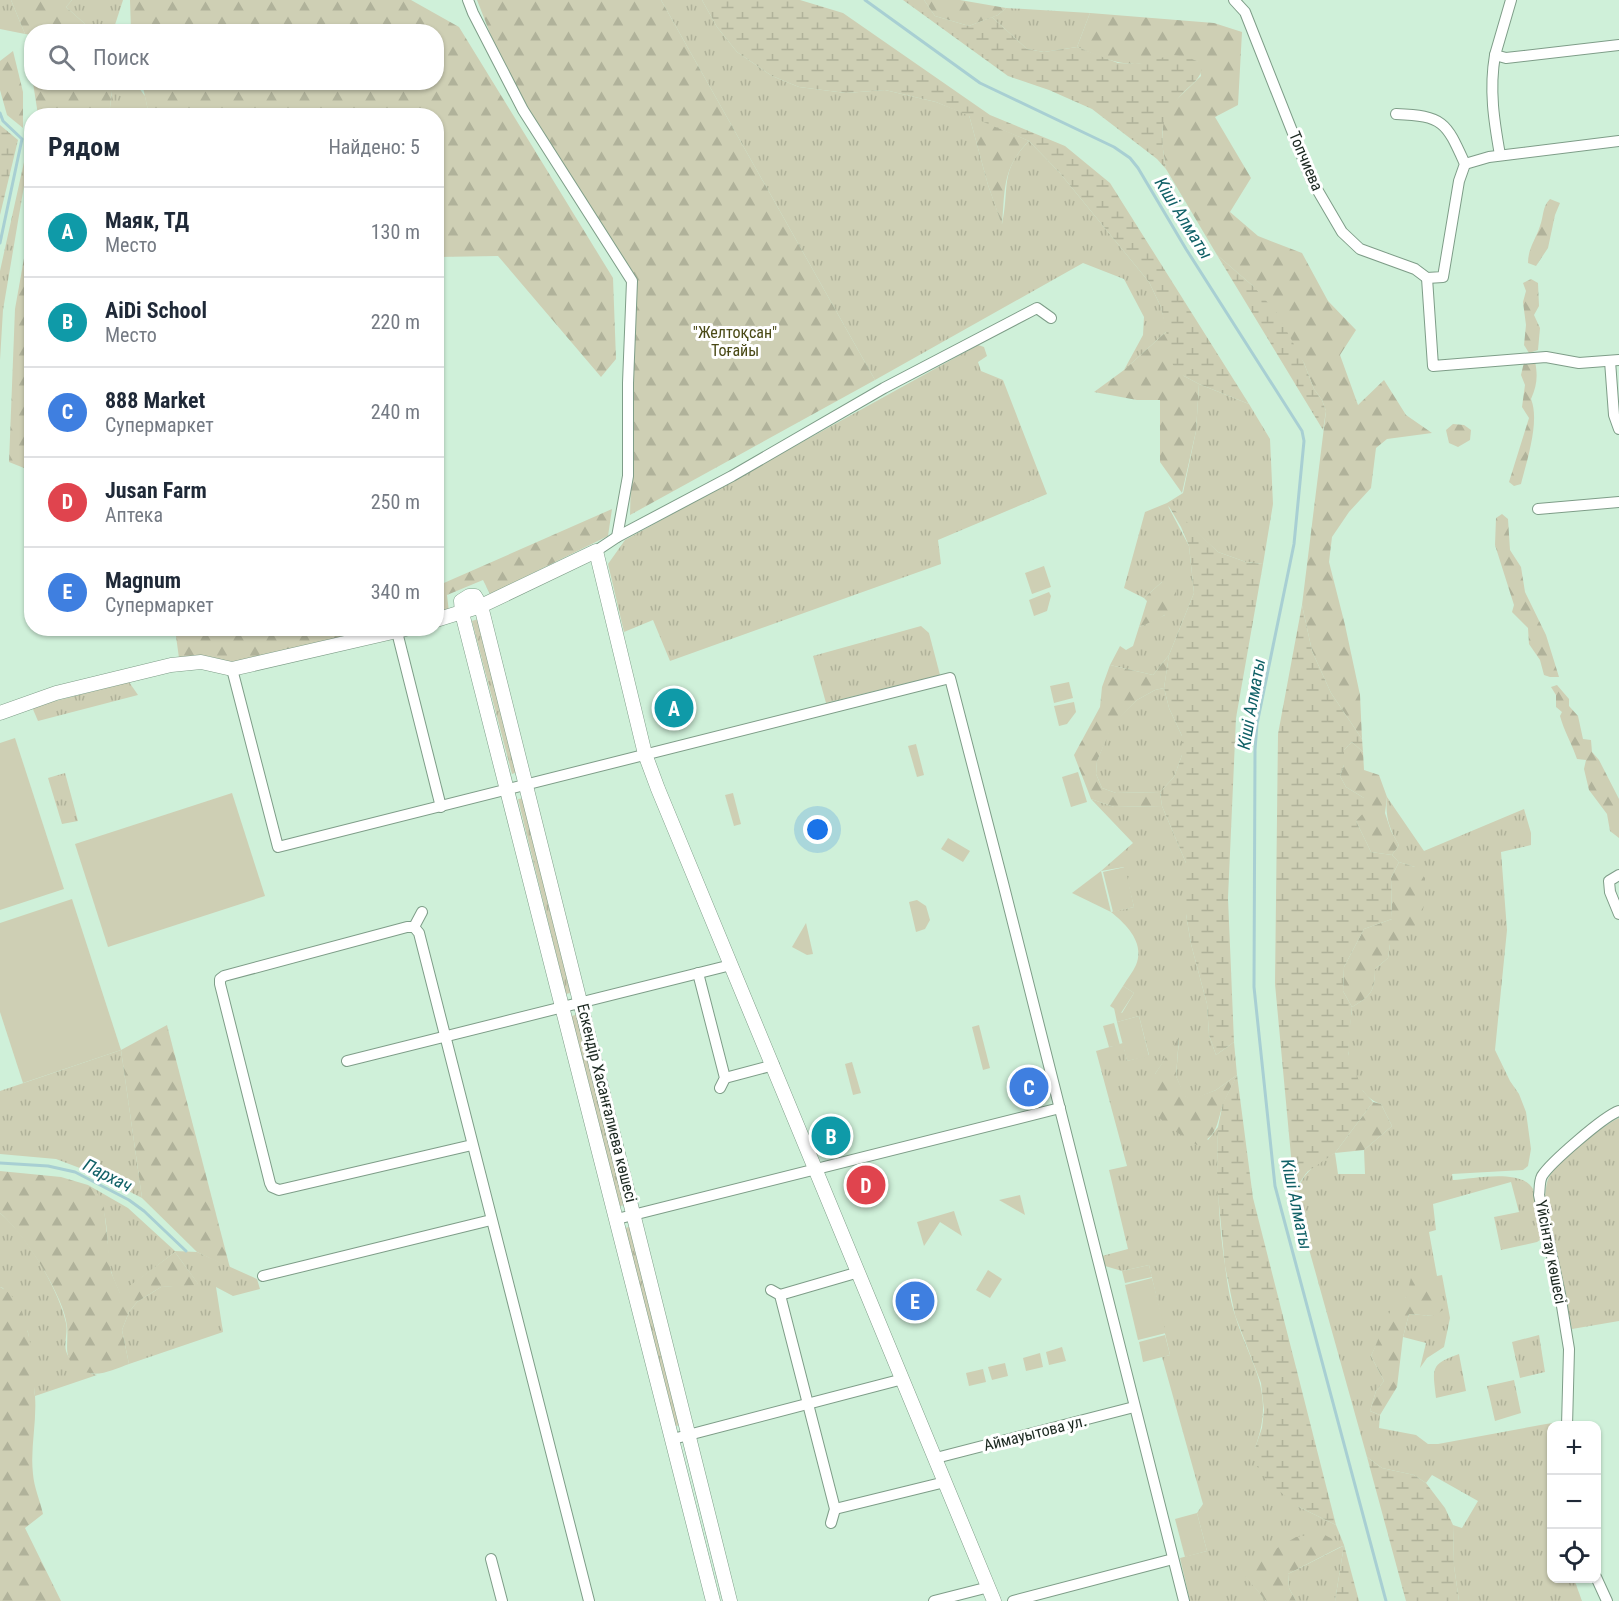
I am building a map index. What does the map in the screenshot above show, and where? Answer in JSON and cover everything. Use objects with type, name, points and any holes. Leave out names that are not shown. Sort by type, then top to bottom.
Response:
[{"type":"street","points":[[468,0],[472,13],[523,110],[632,281],[628,383],[628,476],[617,537]]},
{"type":"street","name":"Топчиева","points":[[1234,0],[1245,12],[1311,179],[1342,232],[1360,249],[1415,269],[1427,278]]},
{"type":"street","points":[[1500,156],[1491,105],[1492,70],[1512,0]]},
{"type":"street","points":[[1495,55],[1506,58],[1619,45]]},
{"type":"street","points":[[1396,114],[1422,115],[1440,122],[1451,132],[1465,164],[1459,181],[1443,277],[1427,278],[1433,366],[1546,357],[1579,363],[1614,361],[1614,415],[1619,429]]},
{"type":"street","points":[[1465,164],[1500,156],[1619,141]]},
{"type":"street","points":[[444,618],[481,606],[596,551],[617,537],[732,476],[884,388],[1037,308],[1051,318]]},
{"type":"street","points":[[1538,509],[1619,502]]},
{"type":"street","points":[[596,551],[645,754],[994,1601]]},
{"type":"street","name":"Ескендір Хасанғалиева көшесі","points":[[481,606],[730,1601]]},
{"type":"street","name":"Ескендір Хасанғалиева көшесі","points":[[462,613],[713,1601]]},
{"type":"street","points":[[0,713],[56,693],[171,665],[201,663],[232,669],[377,636]]},
{"type":"street","points":[[404,636],[441,807]]},
{"type":"street","points":[[232,669],[278,847],[950,678],[1184,1601]]},
{"type":"street","points":[[1619,875],[1609,881],[1610,892],[1619,914]]},
{"type":"street","points":[[414,927],[422,912]]},
{"type":"street","points":[[414,927],[419,933],[589,1601]]},
{"type":"street","points":[[414,927],[224,976],[220,980],[270,1183],[272,1187],[279,1190],[472,1145]]},
{"type":"street","points":[[348,1061],[731,964]]},
{"type":"street","points":[[698,974],[725,1077],[720,1088]]},
{"type":"street","points":[[725,1077],[774,1065]]},
{"type":"street","points":[[617,1219],[1060,1108]]},
{"type":"street","name":"Үйсінтау көшесі","points":[[1567,1421],[1569,1349],[1539,1195],[1540,1185],[1543,1175],[1581,1137],[1617,1111]]},
{"type":"street","points":[[263,1276],[491,1220]]},
{"type":"street","points":[[831,1523],[835,1509],[808,1403],[776,1293],[859,1272]]},
{"type":"street","points":[[673,1440],[903,1379]]},
{"type":"street","name":"Аймауытова ул.","points":[[936,1458],[1134,1407]]},
{"type":"street","points":[[835,1509],[945,1482]]},
{"type":"street","points":[[491,1559],[502,1601]]},
{"type":"street","points":[[1013,1601],[1173,1559]]},
{"type":"street","points":[[1598,1583],[1607,1601]]},
{"type":"street","points":[[934,1601],[989,1587]]},
{"type":"green space","points":[[0,0],[11,0],[24,34],[0,29]]},
{"type":"green space","points":[[11,0],[72,0],[66,7],[85,24],[24,24],[24,32]]},
{"type":"green space","points":[[72,0],[123,0],[115,24],[85,24],[66,7]]},
{"type":"green space","points":[[130,0],[411,0],[459,27],[613,278],[616,359],[601,377],[498,256],[444,257],[444,108],[147,108],[144,90],[444,90],[444,24],[131,24]]},
{"type":"green space","name":"\"Желтоқсан\" Тоғайы","points":[[477,0],[661,0],[875,380],[630,515],[636,281],[579,193],[504,69]]},
{"type":"green space","points":[[661,0],[702,0],[717,27],[737,52],[772,76],[799,87],[846,93],[885,90],[936,102],[969,115],[988,185],[1002,224],[1009,171],[1013,161],[1029,141],[1059,172],[1149,282],[1161,307],[1167,331],[1124,370],[1143,335],[1144,317],[1124,279],[1083,263],[875,380]]},
{"type":"green space","points":[[702,0],[800,0],[843,13],[990,115],[1065,146],[1110,183],[1249,404],[1199,384],[1184,376],[1173,365],[1161,307],[1149,282],[1059,172],[1029,141],[936,102],[885,90],[846,93],[799,87],[772,76],[737,52],[717,27]]},
{"type":"green space","points":[[903,0],[924,0],[935,16],[969,26],[992,17],[1027,49],[1044,52],[1077,47],[1118,63],[1138,64],[1172,55],[1187,57],[1199,62],[1202,68],[1200,75],[1170,109],[1163,126],[1166,169],[1157,159],[1092,109],[1049,90],[1008,76]]},
{"type":"green space","points":[[924,0],[960,0],[1006,8],[998,15],[969,26],[935,16]]},
{"type":"green space","points":[[1006,8],[1090,13],[1077,47],[1044,52],[1027,49],[992,17]]},
{"type":"green space","points":[[1090,13],[1214,23],[1242,32],[1238,105],[1215,117],[1251,178],[1230,212],[1258,236],[1302,253],[1328,301],[1356,330],[1340,355],[1358,405],[1384,380],[1406,415],[1432,433],[1387,439],[1376,448],[1371,488],[1349,512],[1332,537],[1329,562],[1360,695],[1362,739],[1331,693],[1312,651],[1302,605],[1326,411],[1304,363],[1253,286],[1217,255],[1166,169],[1162,143],[1163,122],[1170,106],[1201,76],[1198,62],[1188,58],[1172,57],[1127,64],[1077,47]]},
{"type":"green space","points":[[13,51],[23,92],[23,128],[7,115],[0,90],[0,61]]},
{"type":"green space","points":[[34,90],[112,90],[110,108],[37,108]]},
{"type":"green space","points":[[112,90],[140,90],[145,96],[148,108],[110,108]]},
{"type":"green space","points":[[969,115],[1029,141],[1009,170],[1002,225],[988,185]]},
{"type":"green space","points":[[0,125],[18,140],[0,215]]},
{"type":"green space","points":[[24,162],[24,186],[3,310],[0,360],[0,271]]},
{"type":"green space","points":[[1550,199],[1560,203],[1548,248],[1536,266],[1528,263],[1529,253],[1540,226],[1544,208]]},
{"type":"green space","points":[[1217,255],[1253,286],[1277,313],[1304,363],[1314,389],[1322,400],[1326,411],[1323,430]]},
{"type":"green space","points":[[24,258],[24,468],[9,462],[15,309]]},
{"type":"green space","points":[[1531,279],[1538,283],[1539,306],[1534,315],[1540,328],[1538,350],[1529,353],[1524,345],[1526,325],[1523,302],[1526,291],[1523,283]]},
{"type":"green space","points":[[1167,331],[1171,347],[1184,376],[1199,384],[1196,431],[1182,493],[1160,462],[1160,400],[1137,400],[1094,392],[1124,370]]},
{"type":"green space","points":[[978,345],[984,347],[987,356],[978,362],[981,371],[1003,380],[1047,494],[938,540],[941,564],[670,661],[653,620],[624,632],[608,564],[625,540]]},
{"type":"green space","points":[[1535,361],[1536,381],[1531,399],[1534,418],[1532,441],[1521,484],[1514,486],[1509,482],[1529,418],[1522,407],[1525,385],[1521,375],[1524,362]]},
{"type":"green space","points":[[1199,384],[1249,404],[1270,439],[1273,504],[1263,564],[1246,562],[1218,552],[1168,506],[1189,546],[1194,593],[1169,655],[1153,675],[1110,665],[1120,646],[1126,650],[1133,646],[1139,627],[1165,615],[1162,582],[1144,598],[1124,588],[1145,512],[1183,493],[1196,431]]},
{"type":"green space","points":[[1453,424],[1464,425],[1471,430],[1470,440],[1458,447],[1449,443],[1446,430]]},
{"type":"green space","points":[[1167,503],[1218,552],[1246,562],[1263,564],[1236,718],[1228,898],[1234,1042],[1216,1055],[1209,1035],[1207,1004],[1191,944],[1186,914],[1186,863],[1162,806],[1160,792],[1174,777],[1182,755],[1182,736],[1169,708],[1164,688],[1169,655],[1194,593],[1189,546]]},
{"type":"green space","points":[[612,509],[608,536],[490,594],[483,580],[447,595],[449,612],[444,613],[444,583]]},
{"type":"green space","points":[[1502,514],[1508,519],[1510,550],[1521,567],[1525,592],[1546,635],[1559,677],[1544,675],[1540,660],[1529,644],[1528,628],[1512,612],[1514,605],[1495,545],[1496,518]]},
{"type":"green space","points":[[1044,566],[1051,587],[1032,594],[1025,573]]},
{"type":"green space","points":[[1162,582],[1175,588],[1174,606],[1158,619],[1139,627],[1147,601],[1144,598]]},
{"type":"green space","points":[[1049,592],[1051,596],[1047,611],[1034,616],[1029,600]]},
{"type":"green space","points":[[1302,605],[1312,651],[1331,693],[1362,739],[1363,752],[1352,742],[1344,750],[1344,765],[1340,776],[1346,787],[1364,798],[1367,809],[1356,821],[1371,852],[1392,855],[1399,862],[1391,878],[1392,919],[1364,929],[1344,967],[1343,991],[1352,1007],[1348,1053],[1363,1091],[1373,1102],[1335,1153],[1307,1172],[1298,1185],[1295,1199],[1275,984],[1278,734]]},
{"type":"green space","points":[[481,618],[518,772],[512,774],[472,621]]},
{"type":"green space","points":[[921,626],[929,633],[940,675],[826,703],[813,656]]},
{"type":"green space","points":[[176,636],[354,636],[233,663],[208,656],[179,658]]},
{"type":"green space","points":[[1169,655],[1164,688],[1155,690],[1137,700],[1113,724],[1097,761],[1096,774],[1102,788],[1116,793],[1160,792],[1162,806],[1114,807],[1091,799],[1074,755],[1100,707],[1102,687],[1110,665],[1153,675]]},
{"type":"green space","points":[[129,682],[138,695],[38,721],[32,707]]},
{"type":"green space","points":[[1069,682],[1073,698],[1054,703],[1050,686]]},
{"type":"green space","points":[[1557,685],[1569,699],[1569,706],[1578,716],[1583,739],[1591,740],[1592,752],[1599,760],[1619,799],[1619,838],[1610,831],[1607,814],[1589,790],[1584,769],[1586,760],[1577,759],[1560,716],[1562,712],[1556,707],[1556,695],[1551,687]]},
{"type":"green space","points":[[1164,688],[1169,708],[1182,736],[1182,755],[1174,777],[1160,792],[1116,793],[1102,788],[1096,774],[1097,761],[1112,724],[1137,700],[1155,690]]},
{"type":"green space","points":[[1074,702],[1076,712],[1067,724],[1059,726],[1054,706]]},
{"type":"green space","points":[[15,738],[64,889],[0,910],[0,743]]},
{"type":"green space","points":[[1352,742],[1363,752],[1364,770],[1379,775],[1387,797],[1385,813],[1399,845],[1392,855],[1371,852],[1356,821],[1364,798],[1346,787],[1340,776],[1344,765],[1344,750]]},
{"type":"green space","points":[[916,744],[924,775],[917,777],[908,746]]},
{"type":"green space","points":[[1078,772],[1087,802],[1071,807],[1062,777]]},
{"type":"green space","points":[[65,773],[78,821],[62,824],[48,778]]},
{"type":"green space","points":[[232,793],[265,896],[108,947],[75,844]]},
{"type":"green space","points":[[733,793],[741,824],[734,826],[725,795]]},
{"type":"green space","points":[[1387,797],[1424,851],[1524,809],[1531,833],[1531,845],[1501,852],[1507,930],[1495,1050],[1526,1112],[1531,1149],[1528,1166],[1523,1170],[1452,1174],[1453,1180],[1496,1176],[1519,1179],[1527,1183],[1533,1189],[1542,1230],[1540,1240],[1537,1242],[1501,1250],[1494,1217],[1519,1212],[1511,1182],[1433,1204],[1436,1230],[1429,1232],[1437,1276],[1442,1275],[1450,1318],[1444,1347],[1427,1358],[1420,1368],[1426,1343],[1403,1337],[1409,1314],[1433,1316],[1431,1290],[1438,1282],[1406,1297],[1378,1341],[1371,1356],[1384,1381],[1376,1391],[1370,1411],[1380,1415],[1379,1428],[1416,1435],[1428,1444],[1547,1424],[1547,1583],[1575,1583],[1582,1601],[1459,1601],[1454,1566],[1453,1525],[1462,1528],[1478,1501],[1432,1475],[1426,1483],[1414,1475],[1382,1468],[1367,1457],[1295,1199],[1304,1176],[1335,1153],[1338,1174],[1365,1174],[1364,1150],[1392,1126],[1381,1104],[1368,1096],[1357,1082],[1348,1050],[1352,1007],[1364,1000],[1371,992],[1375,969],[1388,958],[1390,944],[1415,867],[1399,862],[1392,855],[1399,845],[1388,822]]},
{"type":"green space","points":[[525,798],[574,992],[566,994],[518,799]]},
{"type":"green space","points":[[1091,799],[1114,807],[1162,806],[1186,863],[1186,914],[1191,944],[1207,1004],[1209,1035],[1216,1055],[1234,1042],[1237,1075],[1216,1090],[1192,1100],[1184,1096],[1176,1076],[1179,1039],[1155,1074],[1208,1140],[1218,1127],[1219,1214],[1228,1284],[1235,1315],[1254,1365],[1262,1395],[1261,1428],[1255,1448],[1299,1507],[1336,1525],[1344,1545],[1335,1601],[1296,1601],[1289,1588],[1288,1574],[1343,1546],[1241,1570],[1266,1601],[1190,1601],[1180,1558],[1207,1551],[1197,1513],[1203,1504],[1162,1357],[1170,1355],[1149,1265],[1122,1271],[1105,1266],[1102,1256],[1128,1249],[1109,1170],[1127,1166],[1096,1051],[1123,1043],[1127,1061],[1149,1055],[1139,1016],[1117,1022],[1114,1008],[1122,1013],[1134,993],[1123,986],[1135,968],[1138,957],[1133,935],[1111,912],[1134,907],[1124,867],[1101,871],[1133,843]]},
{"type":"green space","points":[[948,838],[970,851],[963,862],[941,849]]},
{"type":"green space","points":[[1399,862],[1415,867],[1425,878],[1422,914],[1400,943],[1390,944],[1388,958],[1375,969],[1371,992],[1364,1000],[1352,1007],[1343,991],[1344,967],[1364,929],[1392,919],[1391,878]]},
{"type":"green space","points":[[1125,867],[1134,907],[1113,912],[1103,872]]},
{"type":"green space","points":[[1101,871],[1111,912],[1072,893]]},
{"type":"green space","points":[[72,899],[121,1050],[23,1083],[0,1012],[0,923]]},
{"type":"green space","points":[[917,900],[926,906],[930,920],[925,929],[916,932],[909,902]]},
{"type":"green space","points":[[806,923],[813,954],[807,955],[792,947]]},
{"type":"green space","points":[[1123,986],[1134,993],[1121,1013],[1110,1006]]},
{"type":"green space","points":[[580,1014],[627,1205],[619,1206],[571,1016]]},
{"type":"green space","points":[[1139,1016],[1149,1056],[1127,1061],[1117,1022]]},
{"type":"green space","points":[[1114,1023],[1120,1045],[1109,1047],[1103,1026]]},
{"type":"green space","points":[[167,1025],[230,1268],[197,1252],[142,1198],[121,1050]]},
{"type":"green space","points":[[979,1025],[990,1068],[983,1070],[972,1027]]},
{"type":"green space","points":[[1179,1037],[1176,1076],[1185,1096],[1192,1099],[1216,1090],[1237,1075],[1224,1102],[1214,1132],[1197,1145],[1173,1130],[1154,1113],[1155,1074]]},
{"type":"green space","points":[[121,1050],[142,1198],[93,1173],[56,1159],[0,1154],[0,1091]]},
{"type":"green space","points":[[852,1062],[861,1093],[853,1095],[845,1064]]},
{"type":"green space","points":[[1237,1075],[1253,1198],[1336,1525],[1299,1507],[1267,1481],[1256,1465],[1255,1448],[1262,1428],[1264,1410],[1261,1383],[1235,1315],[1225,1266],[1217,1184],[1218,1127],[1223,1103]]},
{"type":"green space","points":[[1373,1102],[1381,1104],[1392,1126],[1364,1150],[1335,1153]]},
{"type":"green space","points":[[1619,1118],[1619,1321],[1572,1329],[1545,1196],[1547,1184],[1549,1177],[1571,1154]]},
{"type":"green space","points":[[0,1171],[61,1177],[88,1185],[97,1192],[104,1208],[111,1272],[120,1293],[175,1252],[199,1285],[161,1287],[137,1302],[129,1312],[122,1330],[129,1364],[97,1374],[84,1372],[72,1364],[67,1349],[67,1326],[64,1313],[51,1282],[20,1234],[0,1213]]},
{"type":"green space","points":[[88,1185],[128,1208],[175,1251],[197,1252],[257,1279],[260,1289],[233,1296],[216,1287],[223,1332],[129,1364],[122,1330],[129,1312],[137,1302],[161,1287],[198,1284],[175,1252],[120,1294],[111,1271],[104,1214],[96,1194]]},
{"type":"green space","points":[[1020,1195],[1025,1215],[999,1200]]},
{"type":"green space","points":[[954,1211],[962,1236],[940,1222],[924,1246],[917,1222]]},
{"type":"green space","points":[[0,1213],[20,1234],[49,1279],[66,1323],[68,1356],[78,1367],[97,1375],[35,1396],[28,1332],[3,1288],[0,1287]]},
{"type":"green space","points":[[633,1226],[684,1424],[676,1426],[625,1228]]},
{"type":"green space","points":[[1149,1265],[1152,1277],[1125,1283],[1122,1271]]},
{"type":"green space","points":[[988,1270],[1002,1279],[990,1298],[976,1290]]},
{"type":"green space","points":[[1431,1276],[1439,1282],[1432,1290],[1443,1310],[1433,1316],[1409,1314],[1403,1337],[1397,1387],[1380,1415],[1370,1411],[1376,1391],[1384,1381],[1371,1356],[1393,1305],[1406,1297],[1411,1278]]},
{"type":"green space","points":[[1152,1278],[1166,1333],[1138,1340],[1125,1285]]},
{"type":"green space","points":[[0,1287],[10,1294],[18,1306],[32,1352],[35,1406],[32,1464],[43,1514],[25,1528],[61,1601],[0,1601]]},
{"type":"green space","points":[[1165,1335],[1170,1355],[1143,1362],[1139,1342]]},
{"type":"green space","points":[[1539,1335],[1545,1372],[1520,1378],[1512,1342]]},
{"type":"green space","points":[[1062,1347],[1066,1361],[1049,1365],[1046,1352]]},
{"type":"green space","points":[[1040,1353],[1043,1367],[1026,1371],[1023,1358]]},
{"type":"green space","points":[[1459,1354],[1466,1391],[1436,1398],[1435,1369],[1442,1361]]},
{"type":"green space","points":[[1005,1363],[1008,1376],[992,1380],[988,1367]]},
{"type":"green space","points":[[983,1369],[986,1382],[969,1386],[966,1373]]},
{"type":"green space","points":[[1514,1380],[1521,1413],[1495,1421],[1487,1386]]},
{"type":"green space","points":[[1367,1457],[1382,1468],[1414,1475],[1426,1483],[1445,1508],[1453,1525],[1454,1566],[1459,1601],[1406,1601]]},
{"type":"green space","points":[[1197,1513],[1207,1551],[1185,1557],[1175,1519]]},
{"type":"green space","points":[[1321,1533],[1344,1545],[1288,1574],[1289,1588],[1296,1601],[1266,1601],[1240,1570],[1296,1537]]},
{"type":"green space","points":[[1344,1545],[1359,1601],[1335,1601]]},
{"type":"waterway","name":"Кіші Алматы","points":[[865,0],[980,83],[1114,147],[1130,158],[1302,431],[1304,441],[1294,544],[1257,724],[1254,987],[1275,1186],[1386,1601]]},
{"type":"waterway","name":"Пархач","points":[[0,113],[3,121],[22,139],[0,243]]},
{"type":"waterway","name":"Пархач","points":[[0,1163],[48,1166],[75,1172],[129,1200],[144,1211],[186,1251]]},
{"type":"place","name":"Маяк, ТД","points":[[674,708]]},
{"type":"place","name":"888 Market","points":[[1029,1087]]},
{"type":"place","name":"AiDi School","points":[[831,1136]]},
{"type":"place","name":"Jusan Farm","points":[[866,1185]]},
{"type":"place","name":"Magnum","points":[[915,1301]]}]
